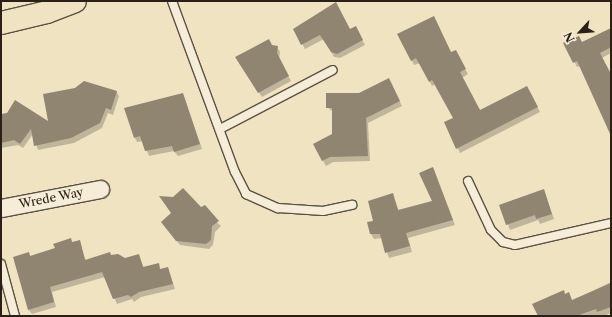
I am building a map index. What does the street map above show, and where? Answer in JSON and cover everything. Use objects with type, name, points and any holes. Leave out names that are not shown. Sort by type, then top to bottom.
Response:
[{"type":"main road","points":[[1,23],[47,12],[75,1]]},
{"type":"street","name":"Wrede Way","points":[[1,208],[100,189]]},
{"type":"lane","points":[[172,1],[235,172],[246,194],[278,208],[323,211],[352,205]]},
{"type":"lane","points":[[220,129],[333,70]]},
{"type":"lane","points":[[468,181],[491,230],[503,242],[515,245],[611,223]]},
{"type":"lane","points":[[1,264],[15,316]]},
{"type":"building","points":[[336,2],[350,29],[356,26],[363,40],[337,54],[331,52],[320,35],[301,45],[293,29]]},
{"type":"building","points":[[434,16],[451,52],[456,50],[466,69],[460,72],[480,110],[527,86],[538,107],[456,149],[444,122],[453,118],[432,80],[429,82],[416,58],[411,61],[397,34]]},
{"type":"building","points":[[611,28],[611,47],[600,53],[611,74],[611,136],[577,61],[573,63],[563,43],[579,36],[582,42]]},
{"type":"building","points":[[269,39],[272,45],[278,46],[277,53],[289,76],[258,93],[235,57]]},
{"type":"building","points":[[389,78],[400,101],[366,118],[368,156],[330,157],[322,161],[313,144],[332,134],[332,108],[326,108],[326,93],[359,93]]},
{"type":"building","points":[[84,81],[117,91],[111,110],[106,108],[100,123],[71,138],[34,146],[31,129],[20,144],[14,140],[1,143],[1,114],[7,113],[15,100],[48,121],[43,94],[75,88]]},
{"type":"building","points":[[183,93],[200,144],[174,152],[172,146],[145,151],[140,136],[134,138],[124,108]]},
{"type":"building","points":[[433,167],[453,220],[406,233],[410,246],[385,253],[380,234],[370,234],[367,222],[373,221],[368,201],[393,193],[398,210],[432,201],[419,173]]},
{"type":"building","points":[[183,188],[201,207],[205,205],[219,221],[212,226],[211,240],[206,244],[176,241],[161,222],[171,213],[159,196],[173,197]]},
{"type":"building","points":[[544,189],[552,214],[536,219],[535,215],[506,225],[499,205]]},
{"type":"building","points":[[71,238],[72,242],[80,240],[85,260],[110,252],[111,255],[118,254],[125,258],[139,254],[143,267],[159,263],[160,269],[168,267],[173,284],[139,292],[131,297],[128,295],[113,299],[102,272],[50,287],[54,302],[28,310],[13,257],[29,252],[30,256],[55,248],[53,244]]},
{"type":"building","points":[[611,283],[611,307],[597,312],[596,309],[576,316],[538,316],[532,304],[564,290],[565,294],[569,292],[572,300]]}]
